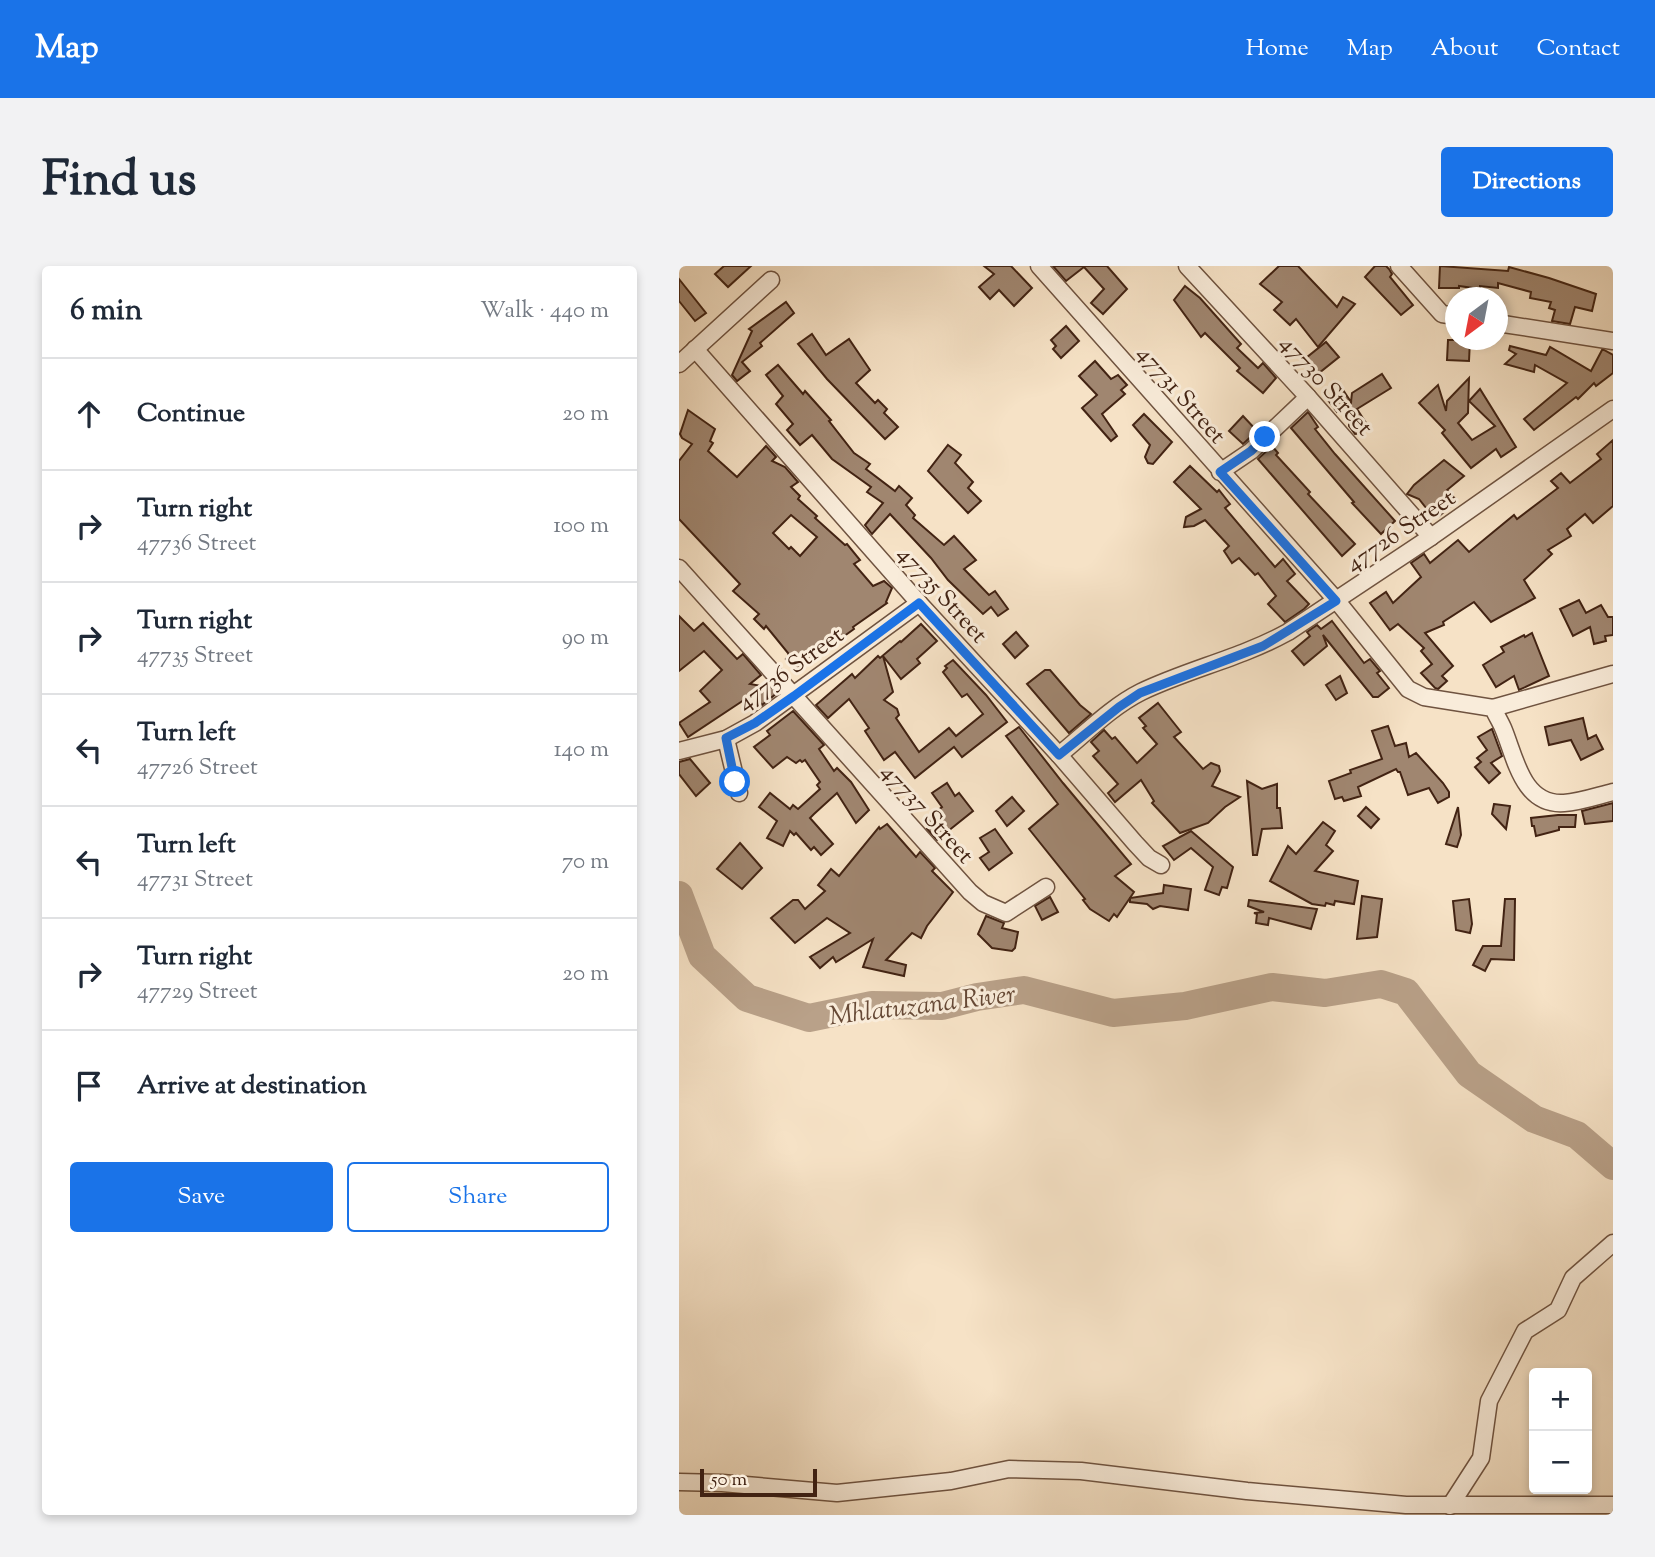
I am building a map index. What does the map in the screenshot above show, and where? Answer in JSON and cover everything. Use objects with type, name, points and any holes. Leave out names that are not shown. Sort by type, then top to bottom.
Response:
[{"type":"street","name":"47731 Street","points":[[1039,266],[1336,601],[1408,689],[1424,697],[1493,708]]},
{"type":"street","name":"47730 Street","points":[[1187,266],[1308,397],[1431,537]]},
{"type":"street","points":[[1399,266],[1445,314]]},
{"type":"street","points":[[679,364],[771,280]]},
{"type":"street","points":[[1508,325],[1613,341]]},
{"type":"street","name":"47735 Street","points":[[695,349],[1135,843],[1149,858],[1161,865]]},
{"type":"street","points":[[1220,472],[1251,451],[1308,397]]},
{"type":"street","name":"47726 Street","points":[[1059,755],[1140,693],[1263,646],[1336,601],[1613,409]]},
{"type":"street","points":[[679,568],[794,696]]},
{"type":"street","name":"47736 Street","points":[[679,751],[726,738],[755,723],[919,603]]},
{"type":"street","points":[[1613,674],[1493,708],[1503,727],[1515,766],[1525,784],[1533,791],[1552,801],[1563,803],[1613,792]]},
{"type":"street","name":"47737 Street","points":[[794,696],[969,892],[983,904],[1006,914],[1046,887]]},
{"type":"street","points":[[726,738],[739,793]]},
{"type":"street","points":[[1450,1506],[1481,1458],[1489,1401],[1525,1331],[1558,1310],[1573,1278],[1613,1243]]},
{"type":"street","points":[[679,1482],[837,1493],[951,1481],[1009,1469],[1081,1471],[1247,1491],[1406,1505],[1613,1505]]},
{"type":"building","points":[[724,266],[751,266],[728,287],[715,274]]},
{"type":"building","points":[[984,266],[1011,266],[1032,288],[1014,306],[999,290],[990,299],[979,287],[994,274]]},
{"type":"building","points":[[1053,266],[1107,266],[1127,289],[1103,314],[1091,303],[1104,289],[1084,267],[1066,281]]},
{"type":"building","points":[[1279,266],[1298,266],[1337,307],[1343,297],[1355,304],[1318,347],[1296,319],[1290,325],[1274,310],[1282,302],[1260,284]]},
{"type":"building","points":[[1375,266],[1386,266],[1389,269],[1392,274],[1390,277],[1413,305],[1401,315],[1365,277]]},
{"type":"building","points":[[1440,266],[1508,271],[1509,267],[1596,294],[1592,311],[1575,307],[1570,324],[1552,321],[1555,310],[1549,308],[1551,302],[1530,298],[1531,292],[1498,283],[1498,287],[1439,288]]},
{"type":"building","points":[[679,279],[706,313],[695,321],[679,301]]},
{"type":"building","points":[[1185,286],[1200,298],[1241,344],[1237,348],[1258,368],[1263,363],[1276,378],[1263,393],[1237,371],[1240,368],[1205,333],[1201,337],[1174,300]]},
{"type":"building","points":[[786,302],[794,313],[742,362],[750,371],[737,381],[732,375],[752,331],[749,329]]},
{"type":"building","points":[[1066,326],[1079,341],[1061,358],[1053,349],[1056,346],[1051,340]]},
{"type":"building","points":[[812,334],[826,355],[849,339],[870,370],[856,383],[875,403],[878,400],[887,409],[884,413],[898,427],[885,439],[827,379],[798,344]]},
{"type":"building","points":[[1326,342],[1339,357],[1319,373],[1306,358]]},
{"type":"building","points":[[1510,346],[1546,355],[1550,347],[1591,371],[1604,350],[1613,355],[1613,373],[1596,386],[1594,383],[1578,399],[1576,397],[1534,430],[1524,419],[1567,383],[1535,365],[1534,372],[1505,364],[1516,354],[1509,350]]},
{"type":"building","points":[[1448,350],[1470,350],[1469,361],[1447,360]]},
{"type":"building","points":[[1095,361],[1111,379],[1118,375],[1127,385],[1121,390],[1125,394],[1102,414],[1117,436],[1111,441],[1082,408],[1097,395],[1079,376]]},
{"type":"building","points":[[778,365],[803,394],[805,391],[831,420],[829,421],[854,453],[870,464],[866,469],[895,491],[899,486],[912,498],[906,505],[915,515],[913,518],[944,545],[954,536],[976,560],[964,569],[989,595],[995,591],[1008,609],[998,616],[991,607],[983,614],[948,580],[890,514],[872,534],[865,525],[883,503],[867,492],[871,487],[832,459],[812,435],[800,445],[787,430],[793,424],[776,404],[783,396],[766,375]]},
{"type":"building","points":[[1382,374],[1391,388],[1357,409],[1368,426],[1363,433],[1355,434],[1349,426],[1351,403],[1337,412],[1328,400],[1343,390],[1351,402],[1352,393]]},
{"type":"building","points":[[1469,378],[1468,413],[1458,423],[1472,440],[1495,426],[1469,401],[1480,389],[1516,447],[1501,457],[1496,449],[1471,468],[1442,433],[1445,430],[1419,403],[1438,385],[1446,411],[1447,401]]},
{"type":"building","points":[[688,410],[715,429],[710,441],[713,443],[708,451],[737,477],[766,446],[776,457],[772,461],[785,467],[798,482],[791,487],[800,496],[798,499],[817,516],[815,518],[847,544],[860,560],[854,564],[873,586],[884,581],[892,588],[887,603],[798,672],[786,659],[788,653],[766,626],[764,629],[754,619],[759,614],[733,591],[740,584],[679,519],[679,461],[692,444],[680,434]],"holes":[[[791,515],[817,537],[800,556],[773,533]]]},
{"type":"building","points":[[1308,412],[1318,427],[1315,429],[1395,521],[1381,534],[1291,428]]},
{"type":"building","points":[[1144,414],[1172,442],[1153,464],[1148,463],[1145,457],[1150,445],[1133,425]]},
{"type":"building","points":[[1243,416],[1257,431],[1243,444],[1229,431]]},
{"type":"building","points":[[1613,440],[1613,506],[1593,523],[1585,514],[1567,529],[1571,536],[1548,550],[1552,554],[1524,580],[1535,598],[1491,622],[1474,602],[1443,622],[1444,625],[1425,633],[1453,666],[1442,676],[1447,681],[1438,689],[1435,688],[1421,673],[1432,664],[1421,651],[1424,648],[1398,624],[1390,630],[1370,603],[1386,592],[1393,603],[1421,577],[1411,563],[1424,554],[1430,563],[1458,540],[1469,552],[1514,515],[1517,519],[1558,488],[1551,481],[1561,473],[1570,483],[1601,459],[1597,454]]},
{"type":"building","points":[[948,445],[961,455],[955,463],[973,482],[968,488],[981,501],[968,513],[928,471]]},
{"type":"building","points":[[1272,446],[1278,453],[1276,455],[1310,492],[1308,494],[1355,544],[1342,556],[1258,459]]},
{"type":"building","points":[[1444,460],[1464,476],[1447,490],[1457,501],[1439,516],[1434,510],[1430,513],[1419,499],[1407,494]]},
{"type":"building","points":[[1190,466],[1217,492],[1219,490],[1230,504],[1225,508],[1275,567],[1283,559],[1295,574],[1287,581],[1309,604],[1304,609],[1285,622],[1268,604],[1276,596],[1258,573],[1255,575],[1239,558],[1232,563],[1224,551],[1229,546],[1205,520],[1194,526],[1184,527],[1186,517],[1201,509],[1174,482]]},
{"type":"building","points":[[1579,600],[1586,613],[1601,605],[1608,617],[1613,617],[1613,635],[1605,636],[1606,641],[1594,644],[1590,627],[1573,636],[1560,609]]},
{"type":"building","points":[[679,616],[694,631],[703,623],[737,659],[743,654],[761,675],[750,684],[773,688],[777,693],[762,705],[753,694],[688,737],[679,723],[710,702],[700,691],[722,670],[704,651],[679,671]]},
{"type":"building","points":[[1332,621],[1364,663],[1370,659],[1380,671],[1377,673],[1389,688],[1378,697],[1373,697],[1323,635],[1327,646],[1304,665],[1292,651],[1310,636],[1307,632],[1317,625],[1321,629]]},
{"type":"building","points":[[921,624],[937,641],[917,659],[920,663],[901,679],[883,656],[893,692],[884,700],[897,709],[899,715],[896,718],[919,752],[949,728],[956,736],[983,714],[967,694],[962,697],[943,672],[947,668],[945,666],[953,660],[1007,722],[962,757],[954,747],[915,778],[895,752],[884,760],[865,731],[869,728],[849,699],[828,718],[816,705],[852,674],[855,678],[878,656],[880,658]]},
{"type":"building","points":[[1016,632],[1028,646],[1015,658],[1003,644]]},
{"type":"building","points":[[1532,633],[1549,676],[1519,690],[1514,676],[1496,687],[1483,665],[1504,652],[1501,647]]},
{"type":"building","points":[[1045,670],[1050,670],[1091,714],[1069,733],[1027,684]]},
{"type":"building","points":[[1340,676],[1347,693],[1336,700],[1326,685]]},
{"type":"building","points":[[1158,703],[1181,732],[1174,737],[1203,769],[1211,763],[1219,766],[1220,771],[1212,786],[1240,797],[1208,823],[1180,833],[1152,803],[1154,801],[1141,780],[1115,802],[1108,793],[1118,784],[1093,756],[1099,751],[1091,742],[1104,730],[1112,739],[1115,737],[1137,763],[1157,744],[1143,728],[1146,726],[1139,718]]},
{"type":"building","points":[[793,711],[824,745],[819,749],[834,771],[837,768],[851,782],[869,810],[856,823],[837,793],[814,814],[810,818],[833,844],[821,855],[814,847],[811,850],[796,833],[794,835],[790,831],[783,846],[767,838],[777,821],[759,807],[770,793],[790,809],[793,805],[798,809],[820,789],[817,785],[820,782],[805,760],[796,763],[787,757],[773,768],[754,747],[770,735],[767,731]]},
{"type":"building","points":[[1583,718],[1588,739],[1596,735],[1603,749],[1581,760],[1571,740],[1549,745],[1545,727]]},
{"type":"building","points":[[1388,726],[1395,746],[1406,743],[1409,757],[1416,753],[1443,783],[1449,797],[1438,803],[1429,788],[1408,795],[1400,772],[1396,769],[1358,787],[1361,796],[1344,801],[1342,797],[1335,799],[1329,781],[1351,773],[1350,770],[1382,759],[1372,731]]},
{"type":"building","points":[[1019,727],[1131,864],[1115,876],[1134,892],[1117,917],[1114,914],[1109,921],[1090,909],[1029,829],[1058,804],[1006,736]]},
{"type":"building","points":[[1492,729],[1502,756],[1491,763],[1500,773],[1489,783],[1475,767],[1481,762],[1477,758],[1487,750],[1478,737]]},
{"type":"building","points":[[690,759],[710,783],[696,796],[679,774],[679,762]]},
{"type":"building","points":[[1247,781],[1262,789],[1277,784],[1277,808],[1280,808],[1282,828],[1262,829],[1257,855],[1253,855]]},
{"type":"building","points":[[947,783],[955,796],[959,793],[973,811],[937,840],[927,829],[931,826],[926,820],[942,807],[932,793]]},
{"type":"building","points":[[1012,797],[1024,811],[1007,826],[996,811]]},
{"type":"building","points":[[1613,803],[1613,821],[1585,824],[1582,811]]},
{"type":"building","points":[[1494,804],[1510,806],[1506,829],[1492,814]]},
{"type":"building","points":[[1366,807],[1379,819],[1371,828],[1358,816]]},
{"type":"building","points":[[1458,807],[1461,835],[1457,847],[1446,844]]},
{"type":"building","points":[[1576,815],[1575,827],[1559,827],[1559,830],[1536,836],[1531,818]]},
{"type":"building","points":[[1323,822],[1335,831],[1326,845],[1333,851],[1315,871],[1358,881],[1354,904],[1335,901],[1334,905],[1312,904],[1270,881],[1288,846],[1296,854]]},
{"type":"building","points":[[887,824],[916,857],[920,852],[935,868],[932,871],[953,892],[921,938],[912,933],[886,960],[906,965],[904,976],[863,967],[873,939],[836,962],[833,957],[820,968],[810,957],[850,933],[827,918],[795,943],[771,918],[793,900],[798,900],[805,909],[825,891],[818,885],[831,869],[839,876],[879,827],[880,829]]},
{"type":"building","points":[[995,829],[1012,853],[989,870],[980,858],[989,852],[980,838]]},
{"type":"building","points":[[1191,831],[1233,867],[1227,888],[1222,887],[1219,895],[1205,890],[1213,867],[1191,848],[1174,860],[1163,846]]},
{"type":"building","points":[[740,843],[762,868],[742,889],[717,869]]},
{"type":"building","points":[[1164,885],[1191,889],[1188,910],[1160,906],[1153,909],[1147,904],[1130,902],[1130,898],[1163,893]]},
{"type":"building","points":[[1362,896],[1382,899],[1377,937],[1357,939]]},
{"type":"building","points":[[1050,897],[1058,912],[1042,920],[1035,906]]},
{"type":"building","points":[[1469,899],[1472,924],[1470,933],[1456,930],[1453,901]]},
{"type":"building","points":[[1505,899],[1515,899],[1514,960],[1491,959],[1485,971],[1473,965],[1483,946],[1501,946]]},
{"type":"building","points":[[1249,900],[1317,909],[1311,929],[1269,918],[1268,925],[1256,923],[1257,914],[1254,913],[1264,912],[1248,906]]},
{"type":"building","points":[[986,916],[1004,923],[1002,928],[1018,932],[1012,951],[992,948],[978,934]]},
{"type":"waterway","name":"Mhlatuzana River","points":[[679,895],[702,956],[747,998],[809,1018],[872,1005],[942,1006],[977,997],[1024,990],[1113,1013],[1185,1006],[1272,987],[1325,993],[1381,984],[1406,992],[1469,1074],[1534,1119],[1577,1135],[1613,1166]]},
{"type":"route","points":[[735,782],[726,738],[755,723],[794,696],[919,603],[1059,755],[1140,693],[1263,646],[1336,601],[1220,472],[1251,451],[1265,437]]}]
